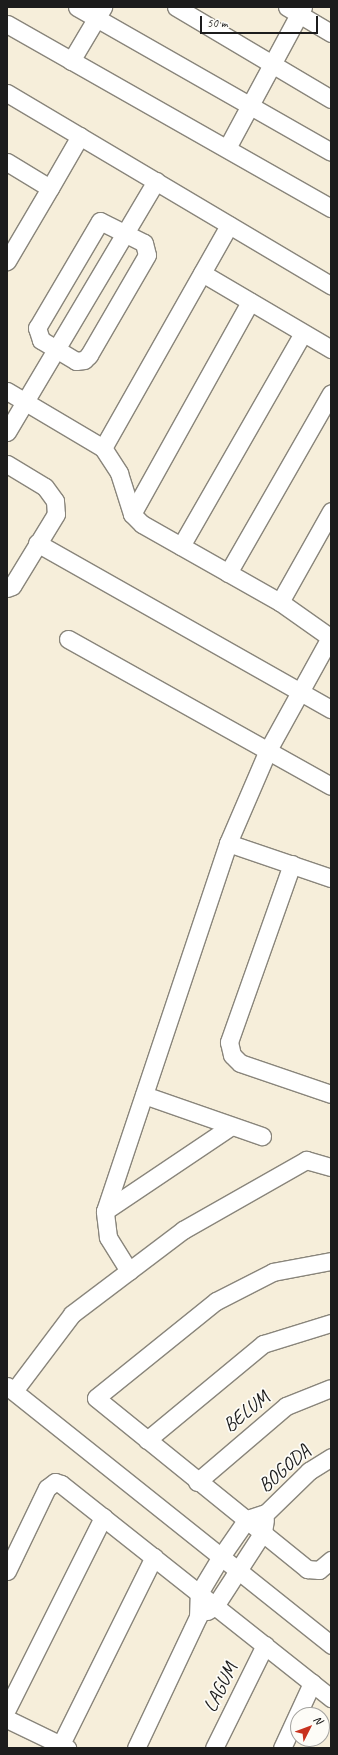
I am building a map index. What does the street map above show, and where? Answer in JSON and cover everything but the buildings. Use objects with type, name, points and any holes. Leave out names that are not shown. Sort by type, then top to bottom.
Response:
[{"type":"street","points":[[77,7],[99,12],[250,105],[331,152]]},
{"type":"street","points":[[176,7],[273,63],[331,99]]},
{"type":"street","points":[[227,148],[273,63],[296,9],[331,33]]},
{"type":"street","points":[[71,61],[99,12]]},
{"type":"street","points":[[7,24],[331,208]]},
{"type":"street","points":[[7,93],[331,285]]},
{"type":"street","points":[[7,261],[80,136]]},
{"type":"street","points":[[7,162],[50,188]]},
{"type":"street","points":[[7,432],[156,181]]},
{"type":"street","points":[[106,221],[125,231],[144,243],[147,256],[89,355],[76,361],[41,340],[37,328],[97,225],[106,221]]},
{"type":"street","points":[[103,448],[229,225]]},
{"type":"street","points":[[202,274],[331,349]]},
{"type":"street","points":[[132,514],[250,302]]},
{"type":"street","points":[[181,546],[303,333]]},
{"type":"street","points":[[7,391],[103,448],[119,473],[132,514],[142,524],[280,602],[331,637],[268,750],[228,843],[105,1211],[108,1237],[129,1271]]},
{"type":"street","points":[[228,573],[331,393]]},
{"type":"street","points":[[7,464],[45,487],[55,501],[56,514],[12,586],[7,588]]},
{"type":"street","points":[[280,602],[331,511]]},
{"type":"street","points":[[38,543],[331,709]]},
{"type":"street","points":[[68,639],[331,786]]},
{"type":"street","points":[[228,843],[331,878]]},
{"type":"street","points":[[292,864],[229,1042],[232,1055],[240,1063],[331,1094]]},
{"type":"street","points":[[144,1096],[230,1128],[262,1136]]},
{"type":"street","points":[[105,1211],[230,1128]]},
{"type":"street","points":[[331,1167],[306,1160],[183,1230],[72,1314],[11,1389],[237,1572],[331,1645]]},
{"type":"street","points":[[331,1261],[274,1272],[216,1301],[96,1398],[197,1482],[263,1532],[307,1569],[319,1570],[331,1560]]},
{"type":"street","points":[[147,1440],[263,1344],[331,1323]]},
{"type":"street","name":"BELUM","points":[[197,1482],[286,1406],[331,1388]]},
{"type":"street","name":"BOGODA","points":[[246,1519],[266,1513],[309,1471],[331,1457]]},
{"type":"street","points":[[7,1571],[47,1488],[55,1482],[103,1517],[331,1698]]},
{"type":"street","name":"BOGODA","points":[[215,1606],[263,1532],[266,1513]]},
{"type":"street","points":[[7,1709],[103,1517]]},
{"type":"street","points":[[136,1748],[198,1617],[199,1593],[246,1519]]},
{"type":"street","points":[[7,1719],[64,1746],[154,1557]]},
{"type":"street","points":[[198,1617],[215,1606]]},
{"type":"street","name":"LAGUM","points":[[214,1748],[265,1645]]},
{"type":"street","points":[[282,1748],[312,1683]]}]
